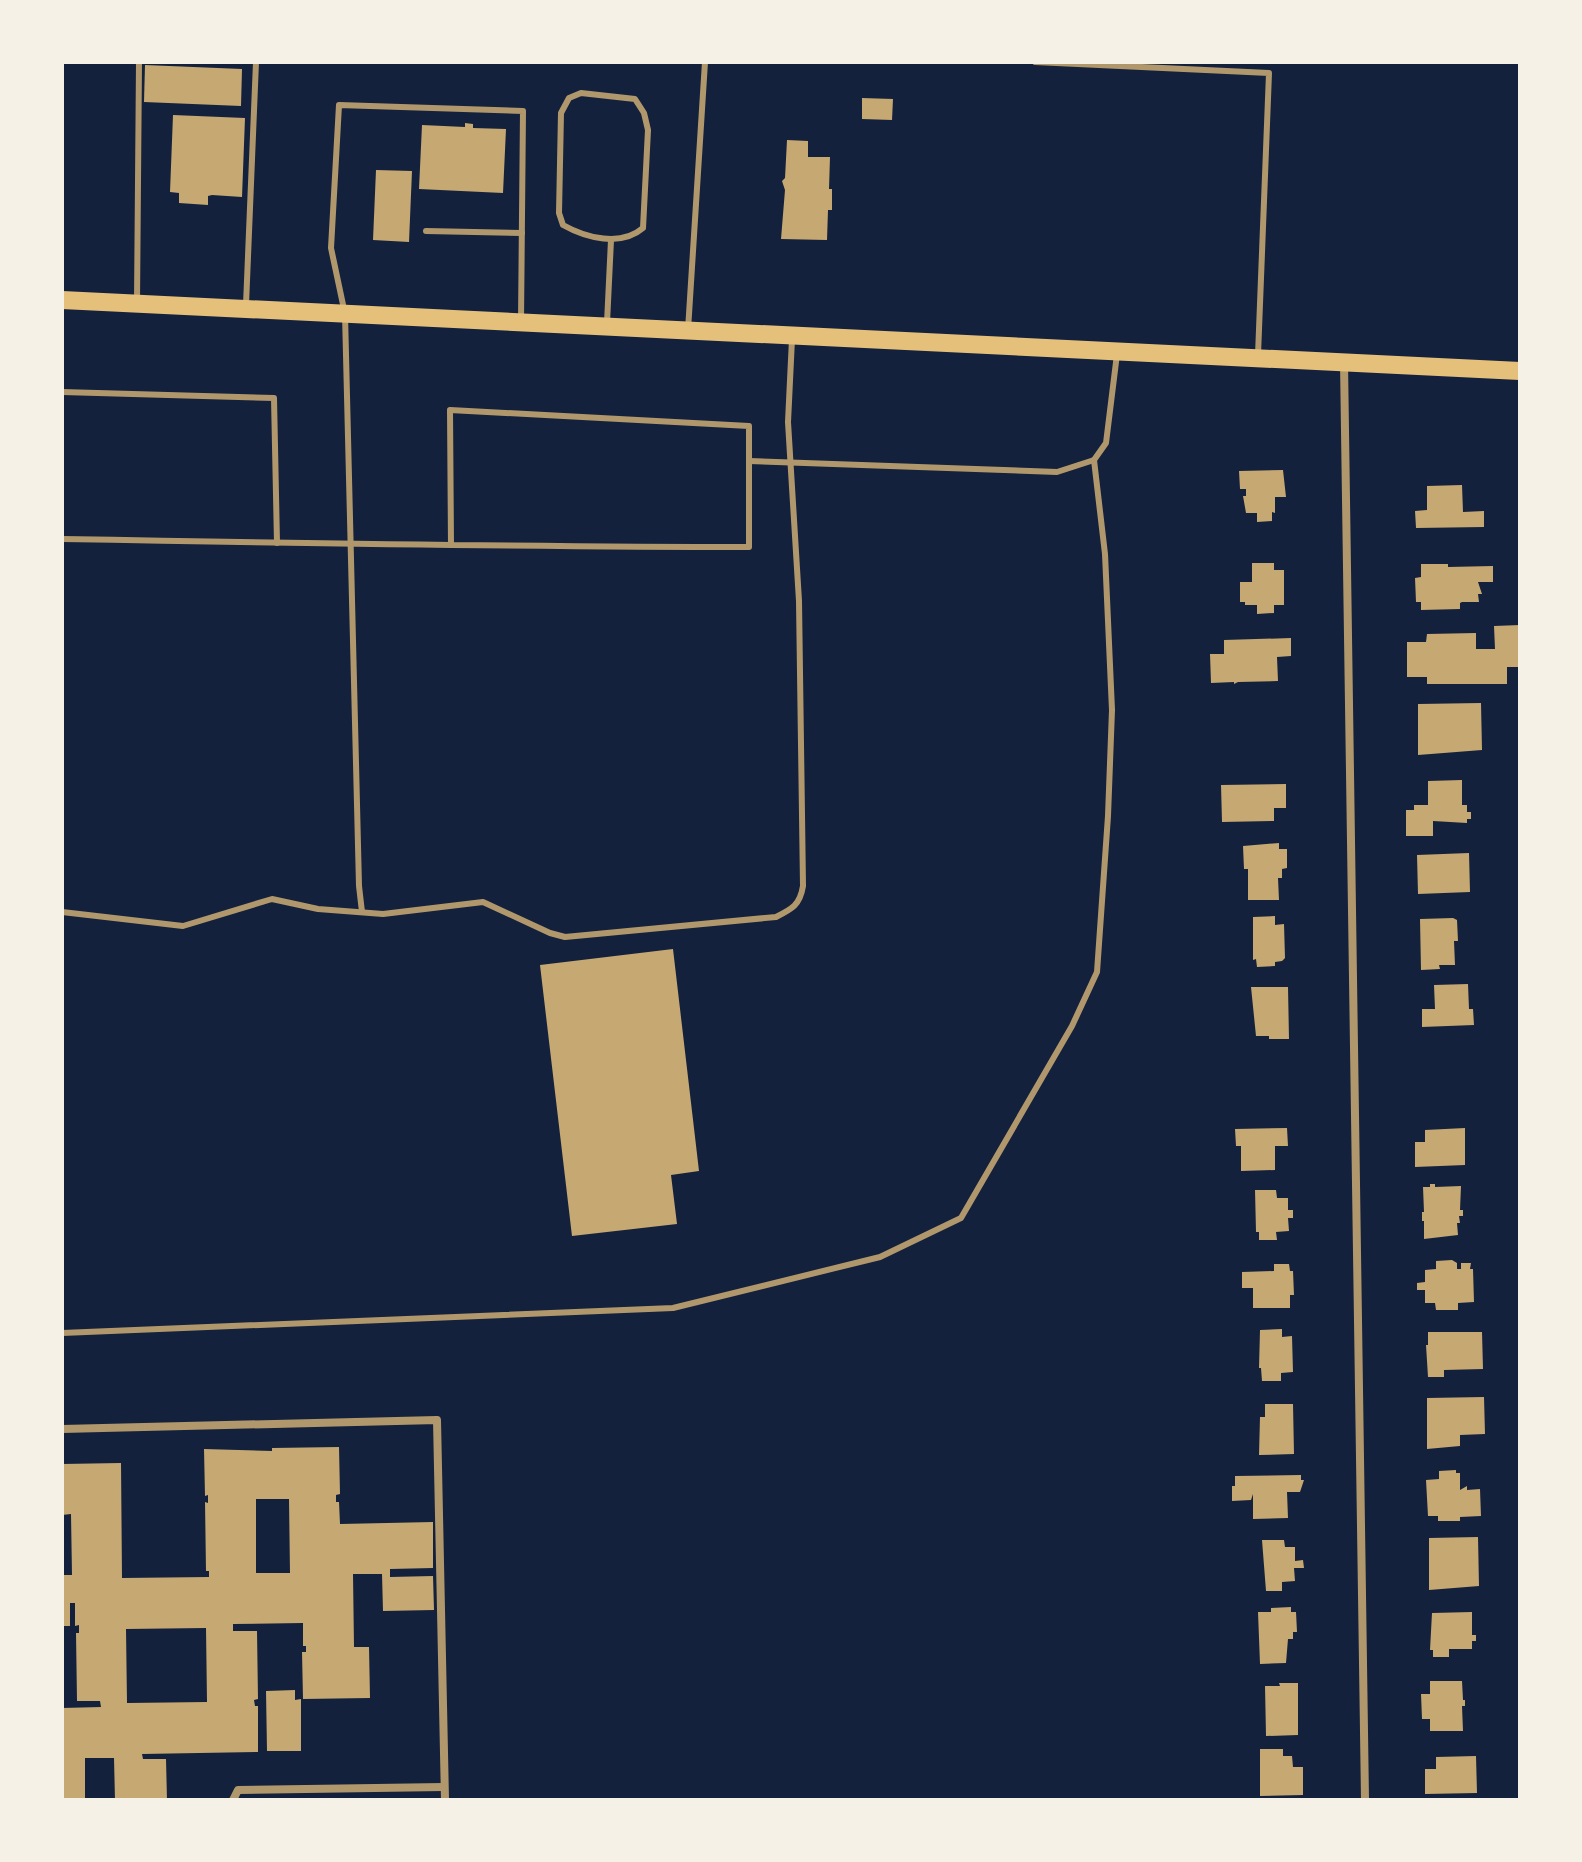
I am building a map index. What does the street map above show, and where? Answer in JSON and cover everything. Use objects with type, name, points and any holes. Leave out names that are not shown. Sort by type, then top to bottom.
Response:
[{"type":"main road","points":[[62,300],[1520,371]]},
{"type":"street","points":[[1344,362],[1365,1800]]},
{"type":"street","points":[[62,1429],[437,1420],[445,1800]]},
{"type":"street","points":[[233,1800],[238,1790],[444,1787]]},
{"type":"lane","points":[[137,303],[139,62]]},
{"type":"lane","points":[[245,308],[256,62]]},
{"type":"lane","points":[[688,330],[705,62]]},
{"type":"lane","points":[[1035,62],[1269,73],[1258,358]]},
{"type":"lane","points":[[581,93],[635,99],[644,113],[648,130],[643,228],[633,237],[611,240],[577,233],[563,225],[559,213],[561,113],[569,98],[581,93]]},
{"type":"lane","points":[[362,912],[345,314],[331,248],[339,105],[523,111],[521,322]]},
{"type":"lane","points":[[426,231],[522,233]]},
{"type":"lane","points":[[606,326],[611,240]]},
{"type":"lane","points":[[62,912],[183,926],[272,899],[318,909],[396,913],[483,902],[565,937],[776,917],[791,909],[801,901],[803,886],[799,601],[788,422],[792,335]]},
{"type":"lane","points":[[749,461],[1057,472],[1094,460],[1106,443],[1118,351]]},
{"type":"lane","points":[[62,392],[274,398],[277,543]]},
{"type":"lane","points":[[62,539],[351,544],[451,545],[749,547],[749,426],[450,410],[451,545]]},
{"type":"lane","points":[[62,1333],[673,1308],[880,1257],[961,1218],[1072,1026],[1097,972],[1112,710],[1105,554],[1094,460]]},
{"type":"building","points":[[145,65],[242,69],[241,106],[144,102]]},
{"type":"building","points":[[862,98],[893,99],[892,120],[862,119]]},
{"type":"building","points":[[173,115],[245,118],[242,197],[212,195],[208,196],[208,205],[179,203],[179,193],[170,192]]},
{"type":"building","points":[[465,123],[473,124],[473,128],[506,129],[503,193],[419,189],[422,125],[465,127]]},
{"type":"building","points":[[787,140],[808,141],[808,157],[830,157],[832,210],[828,210],[827,240],[781,239],[785,190],[782,181],[785,178]]},
{"type":"building","points":[[376,170],[412,171],[409,242],[373,240]]},
{"type":"building","points":[[1283,470],[1286,497],[1275,497],[1272,521],[1257,522],[1257,513],[1246,513],[1243,496],[1246,496],[1246,489],[1240,489],[1239,471]]},
{"type":"building","points":[[1462,485],[1463,512],[1484,511],[1484,527],[1416,528],[1415,511],[1427,510],[1427,486]]},
{"type":"building","points":[[1252,563],[1274,563],[1274,570],[1284,570],[1284,605],[1274,605],[1274,613],[1257,614],[1257,605],[1240,602],[1240,582],[1252,582]]},
{"type":"building","points":[[1421,564],[1493,566],[1493,582],[1478,582],[1482,594],[1478,594],[1479,602],[1462,602],[1460,609],[1421,610],[1421,602],[1416,602],[1415,578],[1421,577]]},
{"type":"building","points":[[1520,625],[1520,667],[1507,667],[1507,684],[1427,684],[1427,677],[1407,677],[1407,642],[1426,642],[1427,634],[1476,633],[1476,649],[1495,649],[1494,626]]},
{"type":"building","points":[[1291,638],[1291,656],[1277,657],[1278,681],[1211,683],[1210,654],[1224,654],[1224,640]]},
{"type":"building","points":[[1481,703],[1482,750],[1418,755],[1418,704]]},
{"type":"building","points":[[1462,780],[1462,805],[1467,805],[1467,812],[1471,812],[1467,823],[1433,821],[1433,836],[1406,836],[1406,810],[1414,810],[1414,805],[1428,805],[1428,781]]},
{"type":"building","points":[[1286,784],[1286,808],[1274,808],[1274,821],[1222,822],[1221,785]]},
{"type":"building","points":[[1279,843],[1279,849],[1287,849],[1287,868],[1282,869],[1282,878],[1278,878],[1279,900],[1248,900],[1248,869],[1244,869],[1243,846]]},
{"type":"building","points":[[1469,853],[1470,892],[1418,894],[1417,855]]},
{"type":"building","points":[[1275,916],[1275,925],[1284,924],[1285,958],[1275,962],[1275,966],[1257,967],[1256,959],[1253,960],[1253,917]]},
{"type":"building","points":[[1420,919],[1457,920],[1458,941],[1454,941],[1455,965],[1421,970]]},
{"type":"building","points":[[673,949],[699,1171],[671,1175],[677,1224],[572,1236],[540,965]]},
{"type":"building","points":[[1468,984],[1469,1009],[1473,1009],[1474,1025],[1422,1027],[1422,1009],[1435,1009],[1434,985]]},
{"type":"building","points":[[1251,987],[1288,987],[1289,1039],[1256,1036]]},
{"type":"building","points":[[1287,1128],[1288,1146],[1275,1146],[1275,1170],[1241,1171],[1241,1146],[1236,1146],[1235,1129]]},
{"type":"building","points":[[1465,1128],[1465,1165],[1415,1167],[1415,1142],[1425,1142],[1425,1130]]},
{"type":"building","points":[[1430,1184],[1435,1184],[1435,1187],[1461,1186],[1460,1210],[1463,1210],[1463,1216],[1459,1216],[1460,1223],[1457,1223],[1458,1235],[1424,1239],[1423,1187],[1430,1187]]},
{"type":"building","points":[[1255,1190],[1276,1190],[1277,1198],[1288,1198],[1288,1210],[1293,1210],[1293,1218],[1288,1218],[1289,1231],[1276,1232],[1277,1240],[1259,1240]]},
{"type":"building","points":[[1452,1260],[1457,1263],[1457,1269],[1461,1269],[1461,1263],[1471,1263],[1474,1302],[1458,1303],[1458,1310],[1436,1310],[1435,1303],[1425,1303],[1425,1290],[1417,1290],[1417,1283],[1425,1282],[1425,1270],[1436,1269],[1436,1261]]},
{"type":"building","points":[[1274,1264],[1289,1264],[1290,1271],[1293,1271],[1294,1295],[1290,1295],[1290,1308],[1253,1308],[1253,1288],[1242,1288],[1242,1272],[1274,1271]]},
{"type":"building","points":[[1282,1329],[1282,1337],[1292,1336],[1293,1372],[1281,1373],[1281,1381],[1262,1381],[1259,1368],[1260,1330]]},
{"type":"building","points":[[1428,1332],[1482,1332],[1483,1369],[1444,1370],[1444,1377],[1428,1377]]},
{"type":"building","points":[[1484,1397],[1485,1434],[1460,1435],[1460,1446],[1427,1449],[1427,1398]]},
{"type":"building","points":[[1265,1404],[1293,1404],[1294,1454],[1259,1455],[1260,1417],[1265,1417]]},
{"type":"building","points":[[339,1447],[340,1494],[336,1495],[336,1502],[339,1502],[340,1524],[433,1522],[433,1568],[390,1569],[390,1577],[433,1576],[434,1610],[383,1611],[382,1574],[353,1574],[354,1647],[369,1647],[370,1698],[303,1699],[302,1652],[306,1652],[306,1646],[303,1646],[303,1623],[233,1624],[233,1631],[257,1631],[258,1699],[254,1700],[255,1706],[258,1706],[258,1752],[142,1754],[143,1759],[166,1759],[167,1800],[115,1800],[114,1758],[85,1758],[85,1800],[62,1800],[62,1708],[101,1707],[100,1701],[77,1701],[76,1633],[79,1633],[79,1625],[75,1626],[75,1603],[70,1603],[70,1626],[62,1626],[62,1575],[72,1575],[71,1514],[62,1515],[62,1464],[121,1463],[122,1578],[209,1577],[209,1571],[206,1571],[205,1502],[208,1503],[208,1495],[205,1496],[204,1449],[272,1451],[272,1448]],"holes":[[[256,1499],[289,1499],[290,1573],[256,1573]],[[206,1628],[207,1702],[127,1703],[126,1629]]]},
{"type":"building","points":[[1456,1470],[1460,1473],[1460,1490],[1467,1486],[1467,1490],[1480,1489],[1481,1516],[1460,1517],[1460,1521],[1438,1521],[1438,1516],[1428,1516],[1426,1480],[1439,1479],[1439,1471]]},
{"type":"building","points":[[1301,1475],[1301,1480],[1304,1480],[1300,1492],[1287,1492],[1288,1518],[1253,1519],[1253,1494],[1251,1500],[1232,1501],[1235,1476]]},
{"type":"building","points":[[1478,1537],[1479,1586],[1429,1590],[1429,1538]]},
{"type":"building","points":[[1262,1540],[1284,1540],[1285,1547],[1295,1547],[1295,1561],[1303,1560],[1304,1568],[1294,1568],[1295,1581],[1282,1582],[1282,1591],[1266,1591]]},
{"type":"building","points":[[1291,1607],[1291,1612],[1296,1612],[1297,1632],[1293,1632],[1293,1639],[1288,1639],[1286,1663],[1260,1664],[1258,1612]]},
{"type":"building","points":[[1472,1612],[1472,1635],[1476,1635],[1476,1641],[1472,1641],[1472,1649],[1449,1649],[1449,1657],[1433,1657],[1433,1650],[1430,1650],[1432,1613]]},
{"type":"building","points":[[1430,1681],[1462,1681],[1465,1700],[1465,1706],[1462,1706],[1463,1731],[1430,1731],[1430,1719],[1422,1719],[1421,1694],[1430,1694]]},
{"type":"building","points":[[1279,1683],[1298,1683],[1298,1735],[1266,1736],[1265,1686],[1280,1686]]},
{"type":"building","points":[[295,1690],[295,1700],[301,1699],[301,1751],[267,1751],[266,1691]]},
{"type":"building","points":[[1260,1749],[1283,1749],[1283,1756],[1292,1756],[1293,1767],[1303,1767],[1303,1795],[1260,1796]]},
{"type":"building","points":[[1476,1756],[1477,1793],[1425,1794],[1425,1769],[1436,1769],[1436,1757]]}]
